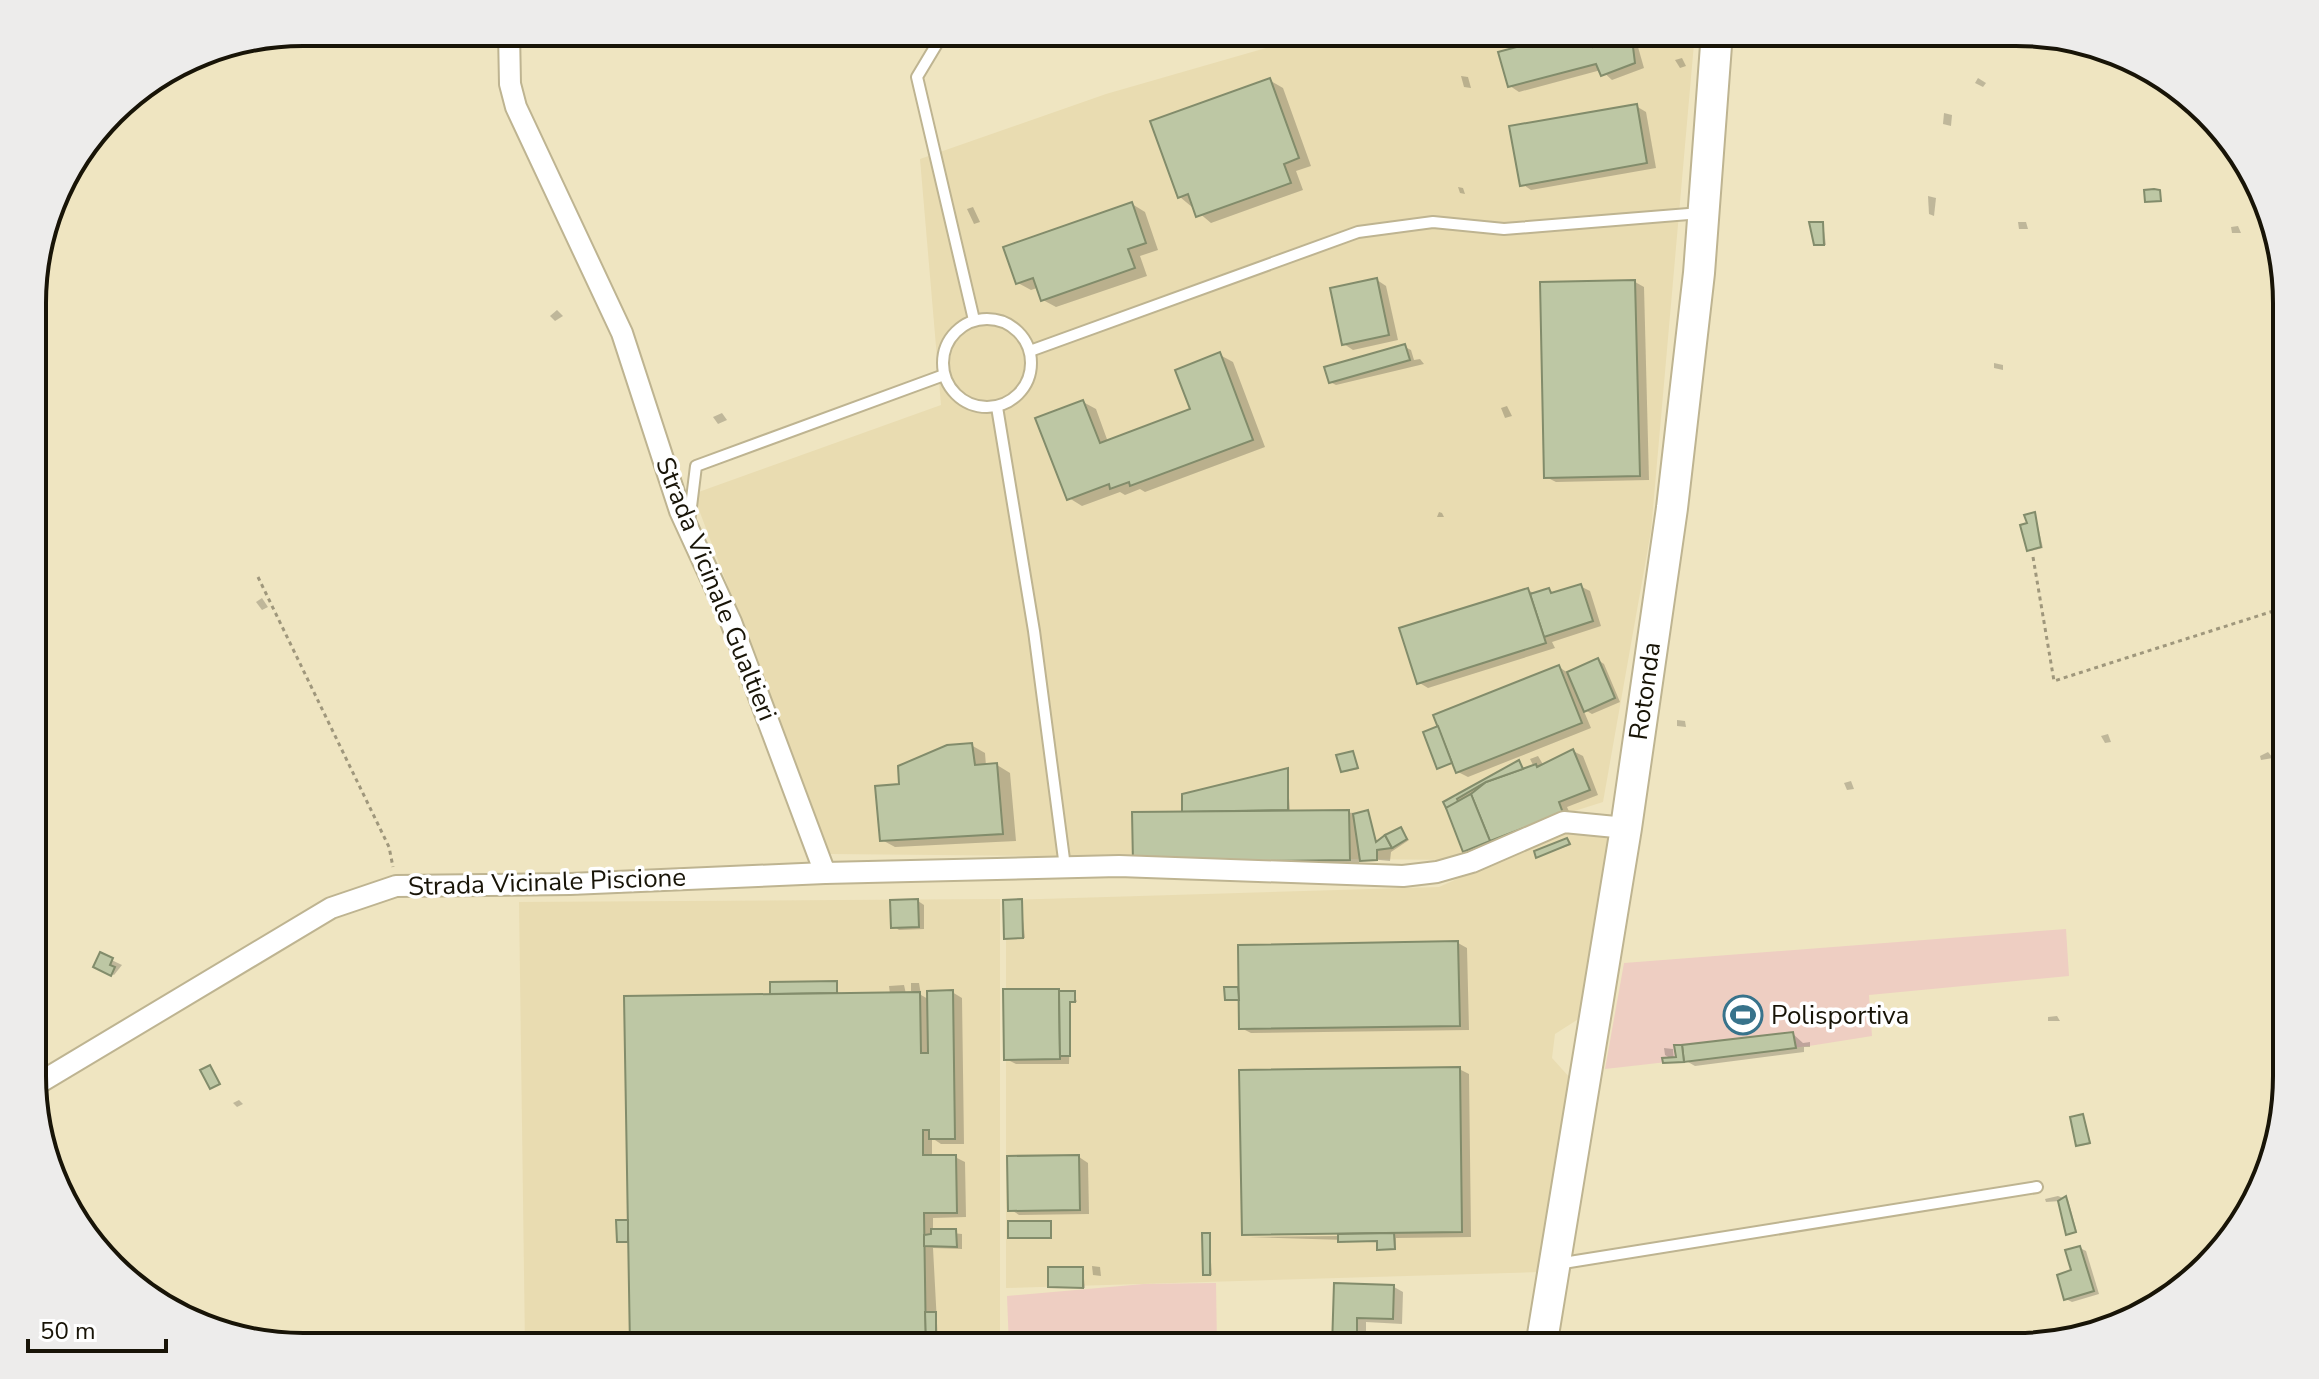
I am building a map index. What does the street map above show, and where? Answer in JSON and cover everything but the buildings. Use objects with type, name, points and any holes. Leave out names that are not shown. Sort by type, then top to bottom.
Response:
[{"type":"main road","name":"Rotonda","points":[[1543,1332],[1626,828],[1672,508],[1703,213],[1716,46]]},
{"type":"street","name":"Strada Vicinale Gualtieri","points":[[509,47],[510,84],[516,107],[622,333],[689,529],[731,622],[825,873]]},
{"type":"street","points":[[825,873],[1119,866],[1403,876],[1437,872],[1472,862],[1564,822],[1626,828]]},
{"type":"street","name":"Strada Vicinale Piscione","points":[[46,1079],[331,908],[396,886],[570,884],[825,873]]},
{"type":"lane","points":[[935,47],[917,77],[974,320]]},
{"type":"lane","points":[[1030,351],[1358,232],[1433,222],[1504,229],[1703,213]]},
{"type":"lane","points":[[988,318],[1014,328],[1030,351],[1028,379],[1021,392],[997,407],[967,403],[955,395],[944,375],[944,352],[950,338],[974,320],[988,318]]},
{"type":"lane","points":[[689,529],[696,466],[944,375]]},
{"type":"lane","points":[[997,407],[1034,631],[1065,867]]},
{"type":"lane","points":[[1555,1264],[2037,1187]]},
{"type":"path","points":[[2033,557],[2054,681],[2272,611]]},
{"type":"path","points":[[258,577],[389,847],[396,886]]},
{"type":"shaded area","points":[[1271,46],[1694,46],[1651,531],[1603,802],[1562,815],[1459,860],[829,854],[693,494],[941,405],[920,159],[1106,94]]},
{"type":"shaded area","points":[[1562,832],[1614,836],[1580,1018],[1555,1034],[1552,1058],[1571,1079],[1539,1272],[1006,1288],[1006,900],[1439,887]]},
{"type":"shaded area","points":[[1000,899],[1000,1333],[525,1333],[519,902]]},
{"type":"shaded area","name":"Polisportiva","points":[[2066,929],[2069,976],[1869,995],[1872,1036],[1605,1069],[1624,963]]},
{"type":"shaded area","points":[[1216,1283],[1217,1332],[1008,1333],[1007,1296],[1144,1284]]},
{"type":"place","name":"Polisportiva","points":[[1743,1015]]}]
